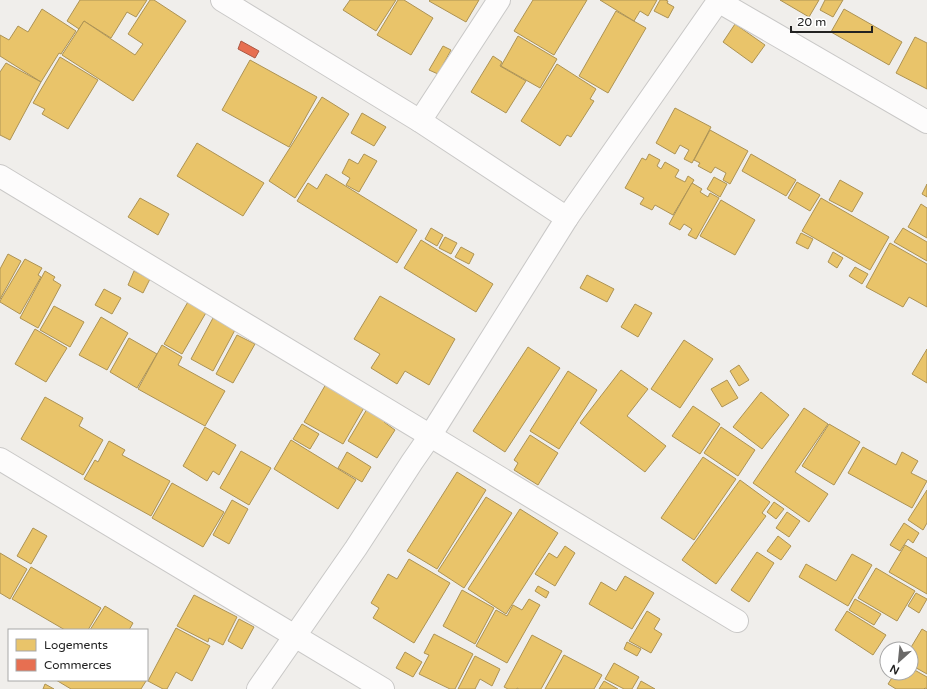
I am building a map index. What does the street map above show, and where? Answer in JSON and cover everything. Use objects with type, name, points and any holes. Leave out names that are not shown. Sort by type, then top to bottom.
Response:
[{"type":"street","points":[[222,0],[420,121],[567,218]]},
{"type":"street","points":[[420,121],[498,0]]},
{"type":"street","points":[[258,689],[356,548],[430,436],[567,218],[718,1],[927,122]]},
{"type":"street","points":[[0,176],[737,621]]},
{"type":"street","points":[[0,459],[383,689]]},
{"type":"building: Logements","points":[[80,0],[147,0],[136,17],[127,12],[111,38],[84,21],[79,29],[67,21]]},
{"type":"building: Logements","points":[[150,0],[154,0],[186,21],[133,101],[62,55],[84,21],[135,55],[143,44],[128,34]]},
{"type":"building: Logements","points":[[350,0],[396,0],[376,31],[343,10]]},
{"type":"building: Logements","points":[[398,0],[404,0],[433,18],[411,55],[377,35]]},
{"type":"building: Logements","points":[[479,0],[466,22],[429,1]]},
{"type":"building: Logements","points":[[533,0],[587,0],[554,55],[514,31]]},
{"type":"building: Logements","points":[[600,0],[657,0],[648,16],[640,11],[634,21]]},
{"type":"building: Logements","points":[[660,0],[668,1],[667,3],[674,7],[668,18],[654,11]]},
{"type":"building: Logements","points":[[780,0],[819,0],[809,17]]},
{"type":"building: Logements","points":[[825,0],[843,0],[833,17],[820,10]]},
{"type":"building: Logements","points":[[42,9],[76,31],[61,54],[59,53],[41,82],[0,56],[0,35],[9,40],[18,26],[28,32]]},
{"type":"building: Logements","points":[[844,9],[902,42],[889,65],[831,32]]},
{"type":"building: Logements","points":[[616,11],[646,28],[608,93],[579,76]]},
{"type":"building: Logements","points":[[735,24],[765,45],[752,63],[723,42]]},
{"type":"building: Logements","points":[[518,36],[557,59],[540,88],[501,66]]},
{"type":"building: Logements","points":[[915,37],[927,43],[927,89],[896,73]]},
{"type":"building: Logements","points":[[443,46],[451,50],[438,74],[429,70]]},
{"type":"building: Logements","points":[[493,56],[502,62],[500,66],[526,81],[506,113],[471,92]]},
{"type":"building: Logements","points":[[60,57],[98,80],[68,129],[42,114],[45,109],[33,103]]},
{"type":"building: Logements","points":[[250,60],[317,97],[289,147],[222,110]]},
{"type":"building: Logements","points":[[6,63],[41,82],[10,140],[0,135],[0,72]]},
{"type":"building: Logements","points":[[557,64],[596,89],[590,99],[594,101],[571,137],[567,135],[560,146],[521,121]]},
{"type":"building: Logements","points":[[322,97],[349,114],[295,198],[269,181]]},
{"type":"building: Logements","points":[[675,108],[711,127],[692,163],[684,159],[689,150],[680,145],[675,154],[656,143]]},
{"type":"building: Logements","points":[[362,113],[386,127],[374,146],[351,133]]},
{"type":"building: Logements","points":[[710,130],[748,151],[730,184],[723,180],[726,173],[715,167],[711,173],[698,166],[700,163],[694,160]]},
{"type":"building: Logements","points":[[197,143],[264,183],[243,216],[177,176]]},
{"type":"building: Logements","points":[[364,154],[377,161],[359,192],[346,185],[350,178],[342,173],[349,159],[358,164]]},
{"type":"building: Logements","points":[[649,154],[660,160],[657,166],[661,169],[665,162],[679,170],[675,177],[685,182],[688,176],[694,180],[673,215],[655,205],[652,210],[640,204],[644,198],[625,188],[642,158],[646,160]]},
{"type":"building: Logements","points":[[751,154],[796,180],[786,196],[742,171]]},
{"type":"building: Logements","points":[[326,174],[417,230],[397,263],[297,201],[308,183],[317,189]]},
{"type":"building: Logements","points":[[714,177],[727,184],[720,197],[707,189]]},
{"type":"building: Logements","points":[[840,180],[863,193],[852,212],[829,200]]},
{"type":"building: Logements","points":[[797,182],[820,195],[810,211],[788,198]]},
{"type":"building: Logements","points":[[692,183],[702,189],[700,192],[708,197],[710,193],[719,198],[696,239],[688,235],[692,229],[684,224],[680,230],[669,224]]},
{"type":"building: Logements","points":[[927,184],[927,197],[922,194]]},
{"type":"building: Logements","points":[[140,198],[169,214],[158,235],[128,217]]},
{"type":"building: Logements","points":[[821,198],[889,237],[870,270],[802,231]]},
{"type":"building: Logements","points":[[721,200],[755,220],[735,255],[700,236]]},
{"type":"building: Logements","points":[[921,204],[927,208],[927,238],[908,227]]},
{"type":"building: Logements","points":[[431,228],[443,235],[437,246],[425,239]]},
{"type":"building: Logements","points":[[903,228],[927,242],[927,261],[894,242]]},
{"type":"building: Logements","points":[[801,233],[813,239],[808,249],[796,243]]},
{"type":"building: Logements","points":[[445,237],[457,243],[451,254],[439,248]]},
{"type":"building: Logements","points":[[421,240],[493,284],[476,312],[404,268]]},
{"type":"building: Logements","points":[[890,243],[927,264],[927,307],[909,297],[903,307],[866,287]]},
{"type":"building: Logements","points":[[461,247],[474,254],[469,264],[455,257]]},
{"type":"building: Logements","points":[[833,252],[843,258],[837,268],[828,262]]},
{"type":"building: Logements","points":[[8,254],[21,261],[0,299],[0,269]]},
{"type":"building: Logements","points":[[25,259],[42,268],[38,275],[41,277],[20,314],[0,301]]},
{"type":"building: Logements","points":[[855,267],[868,274],[862,284],[849,276]]},
{"type":"building: Logements","points":[[45,271],[55,277],[53,280],[61,285],[38,328],[20,318]]},
{"type":"building: Logements","points":[[134,271],[150,279],[143,293],[128,285]]},
{"type":"building: Logements","points":[[587,275],[614,289],[607,302],[580,288]]},
{"type":"building: Logements","points":[[104,289],[121,298],[112,314],[95,305]]},
{"type":"building: Logements","points":[[380,296],[455,339],[429,385],[405,371],[397,384],[371,368],[380,354],[354,339]]},
{"type":"building: Logements","points":[[189,300],[207,311],[182,354],[164,344]]},
{"type":"building: Logements","points":[[635,304],[652,313],[638,337],[621,327]]},
{"type":"building: Logements","points":[[54,306],[84,322],[70,347],[40,330]]},
{"type":"building: Logements","points":[[101,317],[128,333],[107,370],[79,355]]},
{"type":"building: Logements","points":[[213,318],[235,330],[213,371],[191,359]]},
{"type":"building: Logements","points":[[35,329],[67,348],[46,382],[15,364]]},
{"type":"building: Logements","points":[[237,335],[255,344],[233,383],[216,374]]},
{"type":"building: Logements","points":[[129,338],[157,354],[137,388],[110,372]]},
{"type":"building: Logements","points":[[684,340],[713,359],[680,408],[651,389]]},
{"type":"building: Logements","points":[[162,345],[182,357],[178,365],[225,391],[205,426],[138,389]]},
{"type":"building: Logements","points":[[528,347],[560,368],[505,452],[473,431]]},
{"type":"building: Logements","points":[[927,349],[927,383],[912,374]]},
{"type":"building: Logements","points":[[739,365],[749,380],[739,386],[730,371]]},
{"type":"building: Logements","points":[[621,370],[648,389],[627,416],[666,446],[645,472],[580,423]]},
{"type":"building: Logements","points":[[568,371],[597,390],[559,449],[530,431]]},
{"type":"building: Logements","points":[[727,380],[738,398],[722,407],[711,389]]},
{"type":"building: Logements","points":[[326,384],[365,406],[343,444],[304,422]]},
{"type":"building: Logements","points":[[761,392],[789,415],[762,449],[733,427]]},
{"type":"building: Logements","points":[[45,397],[83,418],[79,426],[103,440],[83,475],[21,439]]},
{"type":"building: Logements","points":[[693,406],[720,424],[700,454],[672,436]]},
{"type":"building: Logements","points":[[804,408],[828,424],[795,472],[828,494],[809,522],[753,483]]},
{"type":"building: Logements","points":[[367,409],[386,420],[384,422],[395,430],[377,458],[348,441]]},
{"type":"building: Logements","points":[[302,424],[319,434],[310,449],[293,439]]},
{"type":"building: Logements","points":[[829,424],[860,442],[834,485],[802,466]]},
{"type":"building: Logements","points":[[205,427],[236,445],[219,475],[213,471],[207,481],[183,466]]},
{"type":"building: Logements","points":[[721,427],[755,450],[738,476],[704,453]]},
{"type":"building: Logements","points":[[530,435],[558,453],[538,485],[514,470],[518,463],[514,460]]},
{"type":"building: Logements","points":[[291,440],[356,480],[338,509],[274,469]]},
{"type":"building: Logements","points":[[109,441],[125,450],[122,455],[170,481],[151,516],[84,479],[95,460],[98,462]]},
{"type":"building: Logements","points":[[863,447],[896,465],[902,452],[918,461],[911,473],[927,481],[912,508],[848,473]]},
{"type":"building: Logements","points":[[241,451],[271,468],[249,505],[220,488]]},
{"type":"building: Logements","points":[[347,452],[371,467],[362,482],[338,468]]},
{"type":"building: Logements","points":[[703,457],[736,479],[694,540],[661,518]]},
{"type":"building: Logements","points":[[457,472],[486,490],[437,569],[407,551]]},
{"type":"building: Logements","points":[[740,480],[770,502],[762,513],[766,516],[716,584],[682,560]]},
{"type":"building: Logements","points":[[172,483],[224,512],[203,547],[152,518]]},
{"type":"building: Logements","points":[[927,490],[927,523],[923,530],[908,520]]},
{"type":"building: Logements","points":[[486,497],[512,513],[464,588],[438,571]]},
{"type":"building: Logements","points":[[232,500],[248,509],[229,544],[213,535]]},
{"type":"building: Logements","points":[[774,502],[784,509],[776,519],[767,512]]},
{"type":"building: Logements","points":[[520,509],[558,533],[506,614],[468,589]]},
{"type":"building: Logements","points":[[787,512],[800,521],[789,537],[776,528]]},
{"type":"building: Logements","points":[[904,523],[919,533],[913,543],[908,539],[900,551],[890,545]]},
{"type":"building: Logements","points":[[33,528],[47,536],[31,564],[17,556]]},
{"type":"building: Logements","points":[[778,536],[791,546],[781,560],[767,551]]},
{"type":"building: Logements","points":[[905,545],[927,558],[927,594],[889,572]]},
{"type":"building: Logements","points":[[565,546],[575,553],[555,586],[535,574],[549,553],[557,558]]},
{"type":"building: Logements","points":[[757,552],[774,563],[749,602],[731,590]]},
{"type":"building: Logements","points":[[0,553],[27,569],[10,599],[0,593]]},
{"type":"building: Logements","points":[[852,554],[872,565],[848,606],[799,577],[806,564],[836,581]]},
{"type":"building: Logements","points":[[409,559],[450,583],[414,643],[373,618],[379,608],[371,603],[388,574],[397,579]]},
{"type":"building: Logements","points":[[31,567],[101,608],[89,629],[63,629],[12,599]]},
{"type":"building: Logements","points":[[876,568],[915,591],[897,621],[858,598]]},
{"type":"building: Logements","points":[[625,576],[654,593],[632,629],[589,604],[601,582],[616,591]]},
{"type":"building: Logements","points":[[538,586],[549,592],[546,598],[535,591]]},
{"type":"building: Logements","points":[[462,590],[494,608],[475,644],[443,626]]},
{"type":"building: Logements","points":[[916,593],[927,599],[919,613],[908,606]]},
{"type":"building: Logements","points":[[194,595],[237,617],[223,645],[209,638],[208,642],[177,626]]},
{"type":"building: Logements","points":[[529,599],[540,605],[507,663],[476,646],[496,610],[507,616],[513,605],[522,610]]},
{"type":"building: Logements","points":[[855,599],[881,614],[874,625],[849,610]]},
{"type":"building: Logements","points":[[105,606],[133,623],[130,629],[91,629]]},
{"type":"building: Logements","points":[[647,611],[660,619],[654,629],[662,634],[651,653],[629,641]]},
{"type":"building: Logements","points":[[847,611],[886,635],[882,641],[879,641],[879,646],[873,655],[835,630]]},
{"type":"building: Logements","points":[[239,619],[254,627],[242,649],[228,641]]},
{"type":"building: Logements","points":[[176,628],[210,646],[192,681],[176,672],[167,689],[163,689],[148,681]]},
{"type":"building: Logements","points":[[922,629],[927,632],[927,674],[919,670],[919,641],[915,641]]},
{"type":"building: Logements","points":[[434,634],[473,654],[455,689],[450,689],[419,674],[429,655],[424,653]]},
{"type":"building: Logements","points":[[532,635],[562,651],[541,689],[508,689],[504,687]]},
{"type":"building: Logements","points":[[627,642],[641,649],[637,656],[624,649]]},
{"type":"building: Logements","points":[[405,652],[422,662],[413,677],[396,668]]},
{"type":"building: Logements","points":[[564,655],[602,675],[594,689],[545,689]]},
{"type":"building: Logements","points":[[475,656],[500,669],[492,686],[480,679],[475,689],[458,689]]},
{"type":"building: Logements","points":[[614,663],[639,677],[632,689],[624,689],[605,679]]},
{"type":"building: Logements","points":[[919,672],[927,677],[927,689],[896,689],[888,684],[890,681],[919,681]]},
{"type":"building: Logements","points":[[58,681],[146,681],[141,689],[71,689]]},
{"type":"building: Logements","points":[[604,681],[618,689],[599,689]]},
{"type":"building: Logements","points":[[641,681],[655,689],[637,689]]},
{"type":"building: Logements","points":[[45,684],[54,689],[43,689]]},
{"type":"building: Commerces","points":[[241,41],[259,51],[255,58],[238,49]]}]
